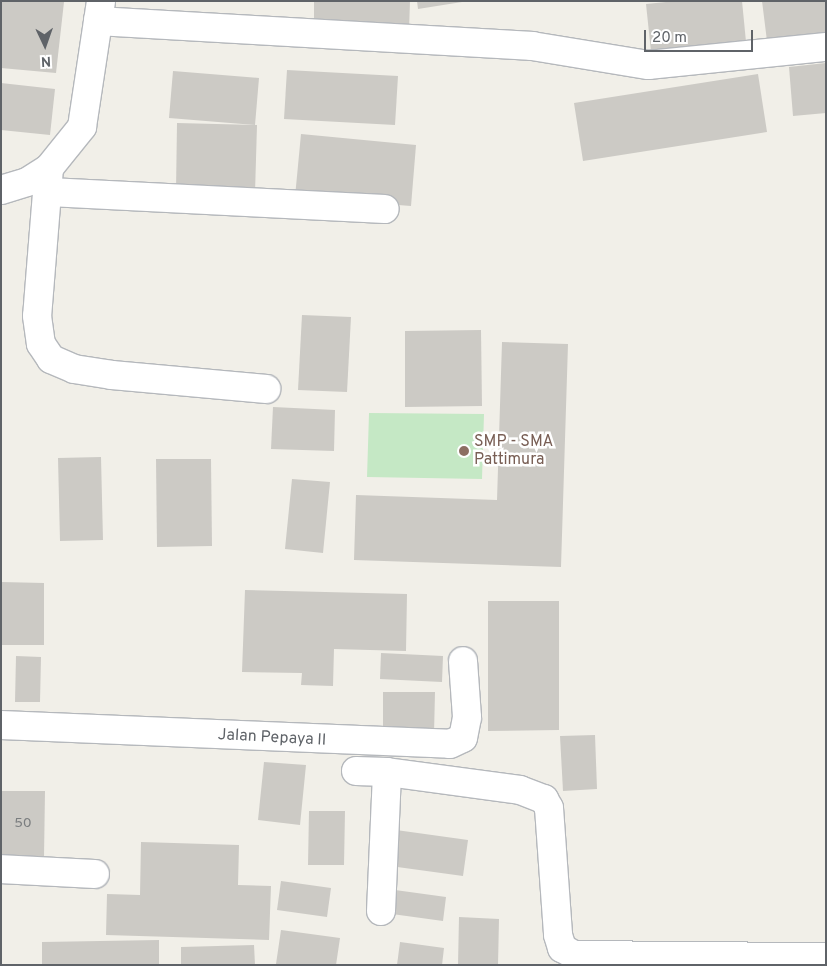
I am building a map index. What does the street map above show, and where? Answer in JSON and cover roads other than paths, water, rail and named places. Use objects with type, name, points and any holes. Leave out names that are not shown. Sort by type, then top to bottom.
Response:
[{"type":"street","points":[[266,389],[112,375],[74,369],[52,359],[41,344],[36,316],[49,180],[82,126],[100,11],[532,46],[648,65],[826,47]]},
{"type":"street","points":[[1,190],[27,182],[49,180],[385,209]]},
{"type":"street","name":"Jalan Pepaya II","points":[[1,725],[450,744],[463,738],[467,717],[463,661]]},
{"type":"street","points":[[356,771],[387,772],[520,790],[544,800],[549,808],[559,942],[574,955],[621,961],[826,957]]},
{"type":"street","points":[[381,911],[387,772]]},
{"type":"street","points":[[1,869],[95,874]]},
{"type":"place","name":"SMP - SMA Pattimura","points":[[464,451]]}]
